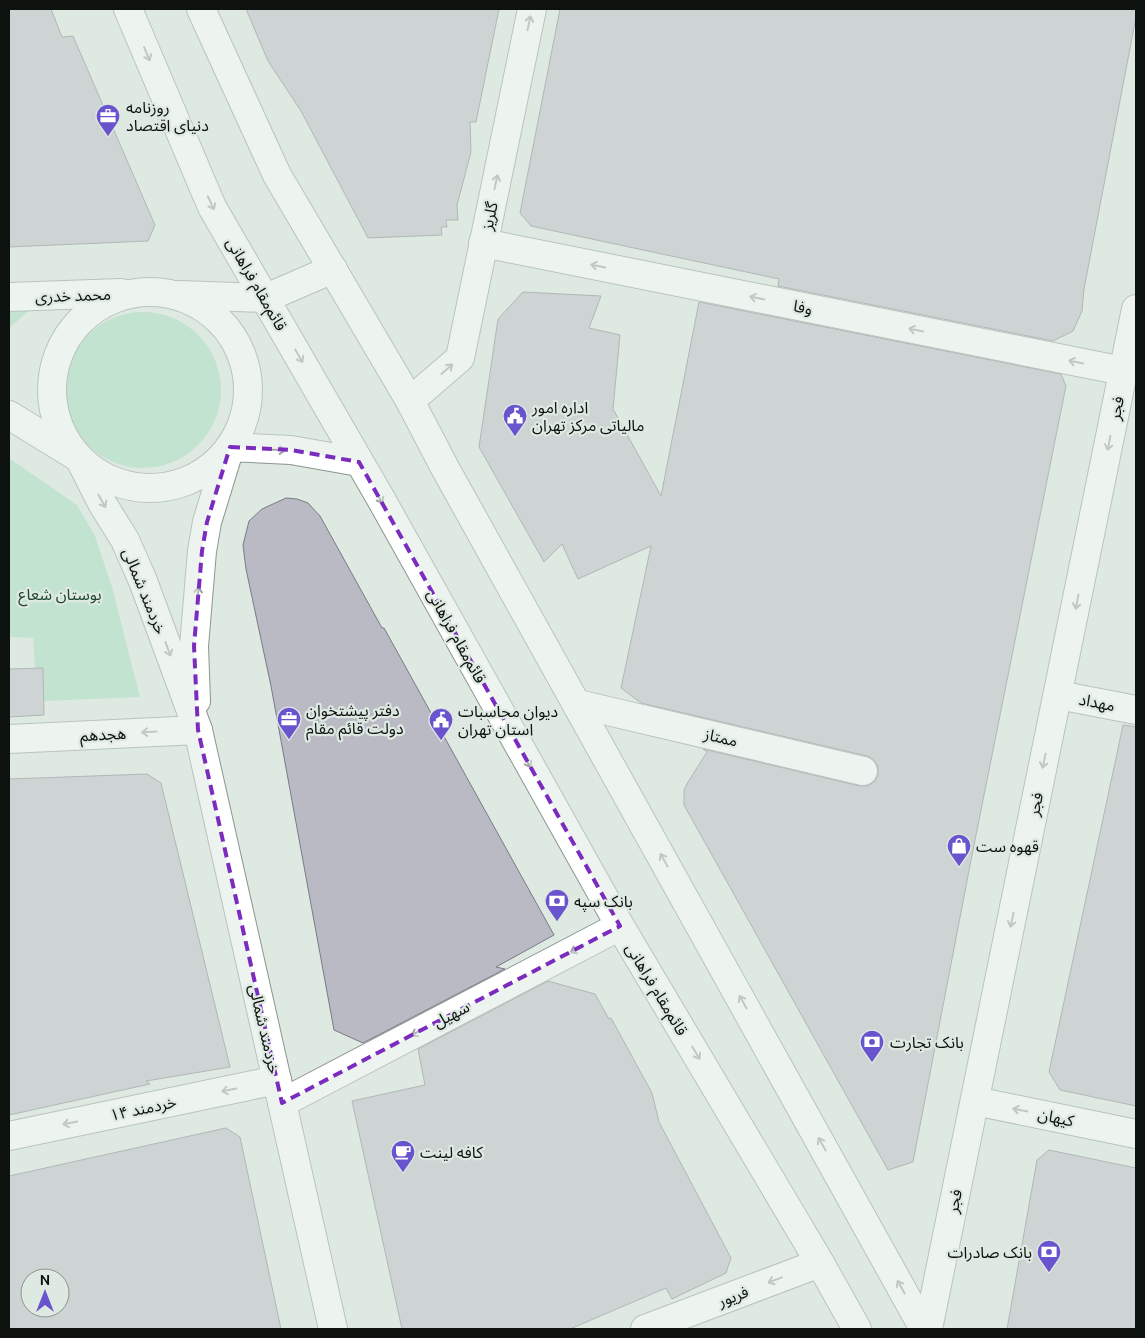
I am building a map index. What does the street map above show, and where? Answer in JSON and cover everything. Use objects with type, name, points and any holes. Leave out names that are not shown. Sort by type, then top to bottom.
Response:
[{"type":"street","name":"قائم‌مقام فراهانی","points":[[128,9],[212,207],[266,298],[620,926],[820,1263],[857,1329]]},
{"type":"street","points":[[201,9],[277,175],[410,401],[445,468],[924,1329]]},
{"type":"street","name":"گلریز","points":[[410,401],[460,358],[532,9]]},
{"type":"street","name":"وفا","points":[[483,243],[1124,371]]},
{"type":"street","points":[[79,458],[61,433],[56,418],[52,403],[52,373],[63,343],[82,318],[108,301],[138,293],[154,292],[266,298],[333,269]]},
{"type":"street","name":"محمد خدری","points":[[9,297],[138,293]]},
{"type":"street","points":[[9,415],[79,458],[101,476],[128,486],[157,488],[185,482],[210,467],[230,447],[242,422],[248,396],[246,369],[236,343],[220,321],[198,304],[172,294]]},
{"type":"street","name":"فجر","points":[[928,1329],[1136,309]]},
{"type":"street","points":[[230,447],[291,450],[359,462]]},
{"type":"street","name":"خردمند شمالی","points":[[198,730],[194,656],[201,561],[207,522],[230,447]]},
{"type":"street","name":"خردمند شمالی","points":[[79,458],[102,503],[125,540],[143,580],[198,730],[333,1329]]},
{"type":"street","name":"مهداد","points":[[1058,695],[1136,710]]},
{"type":"street","name":"ممتاز","points":[[578,704],[863,771]]},
{"type":"street","name":"هجدهم","points":[[9,738],[198,730]]},
{"type":"street","name":"سهیل","points":[[279,1091],[620,926]]},
{"type":"street","name":"خردمند ۱۴","points":[[9,1136],[279,1091]]},
{"type":"street","name":"کیهان","points":[[975,1101],[1136,1134]]},
{"type":"street","name":"فریور","points":[[645,1329],[820,1263]]},
{"type":"highlighted area","points":[[230,447],[291,450],[359,462],[620,926],[282,1103],[198,730],[194,646],[202,551],[207,522]]},
{"type":"green space","points":[[40,301],[9,328],[9,303]]},
{"type":"green space","points":[[135,312],[151,312],[166,315],[180,321],[193,329],[204,340],[218,367],[221,390],[220,405],[212,427],[204,440],[193,451],[166,465],[151,468],[135,468],[120,465],[106,459],[93,451],[82,440],[68,413],[65,398],[65,382],[68,367],[74,353],[82,340],[93,329],[120,315]]},
{"type":"green space","name":"بوستان شعاع","points":[[9,458],[77,505],[95,536],[112,587],[140,697],[44,701],[42,668],[35,668],[33,638],[9,637]]},
{"type":"building","points":[[9,9],[51,9],[62,37],[73,36],[155,225],[148,241],[9,247]]},
{"type":"building","points":[[246,9],[499,9],[476,122],[470,122],[471,152],[457,205],[458,220],[446,220],[447,227],[441,227],[442,235],[368,238],[301,111],[268,61]]},
{"type":"building","points":[[560,9],[1136,9],[1084,289],[1082,311],[1073,331],[1053,341],[778,286],[779,279],[531,226],[520,213]]},
{"type":"building","points":[[523,292],[601,296],[589,328],[620,335],[613,409],[661,496],[699,302],[1061,374],[1066,386],[972,855],[913,1162],[888,1170],[684,805],[684,790],[707,752],[703,749],[860,786],[868,786],[875,781],[878,774],[878,766],[873,759],[867,756],[641,703],[621,688],[651,546],[578,579],[562,544],[544,562],[479,447],[498,319]]},
{"type":"building","points":[[286,498],[308,503],[320,516],[554,935],[496,967],[505,969],[363,1043],[334,1030],[271,686],[246,569],[243,545],[249,521],[262,509]]},
{"type":"building","points":[[43,668],[44,715],[9,717],[9,669]]},
{"type":"building","points":[[1123,725],[1136,727],[1136,1106],[1060,1090],[1049,1072]]},
{"type":"building","points":[[147,774],[161,783],[230,1067],[146,1081],[150,1084],[9,1115],[9,779]]},
{"type":"building","points":[[548,981],[595,994],[609,1019],[611,1018],[652,1093],[659,1122],[731,1258],[726,1273],[672,1299],[666,1288],[570,1329],[402,1329],[352,1101],[425,1085],[418,1049]]},
{"type":"building","points":[[226,1128],[240,1137],[281,1329],[9,1329],[9,1176]]},
{"type":"building","points":[[1049,1150],[1136,1168],[1136,1329],[1007,1329],[1037,1160]]},
{"type":"place","name":"روزنامه دنیای اقتصاد","points":[[108,137]]},
{"type":"place","name":"اداره امور مالیاتی مرکز تهران","points":[[515,437]]},
{"type":"place","name":"دفتر پیشتخوان دولت قائم مقام","points":[[289,740]]},
{"type":"place","name":"دیوان محاسبات استان تهران","points":[[441,741]]},
{"type":"place","name":"قهوه ست","points":[[959,867]]},
{"type":"place","name":"بانک سپه","points":[[557,922]]},
{"type":"place","name":"بانک تجارت","points":[[872,1063]]},
{"type":"place","name":"کافه لینت","points":[[403,1173]]},
{"type":"place","name":"بانک صادرات","points":[[1049,1273]]}]
